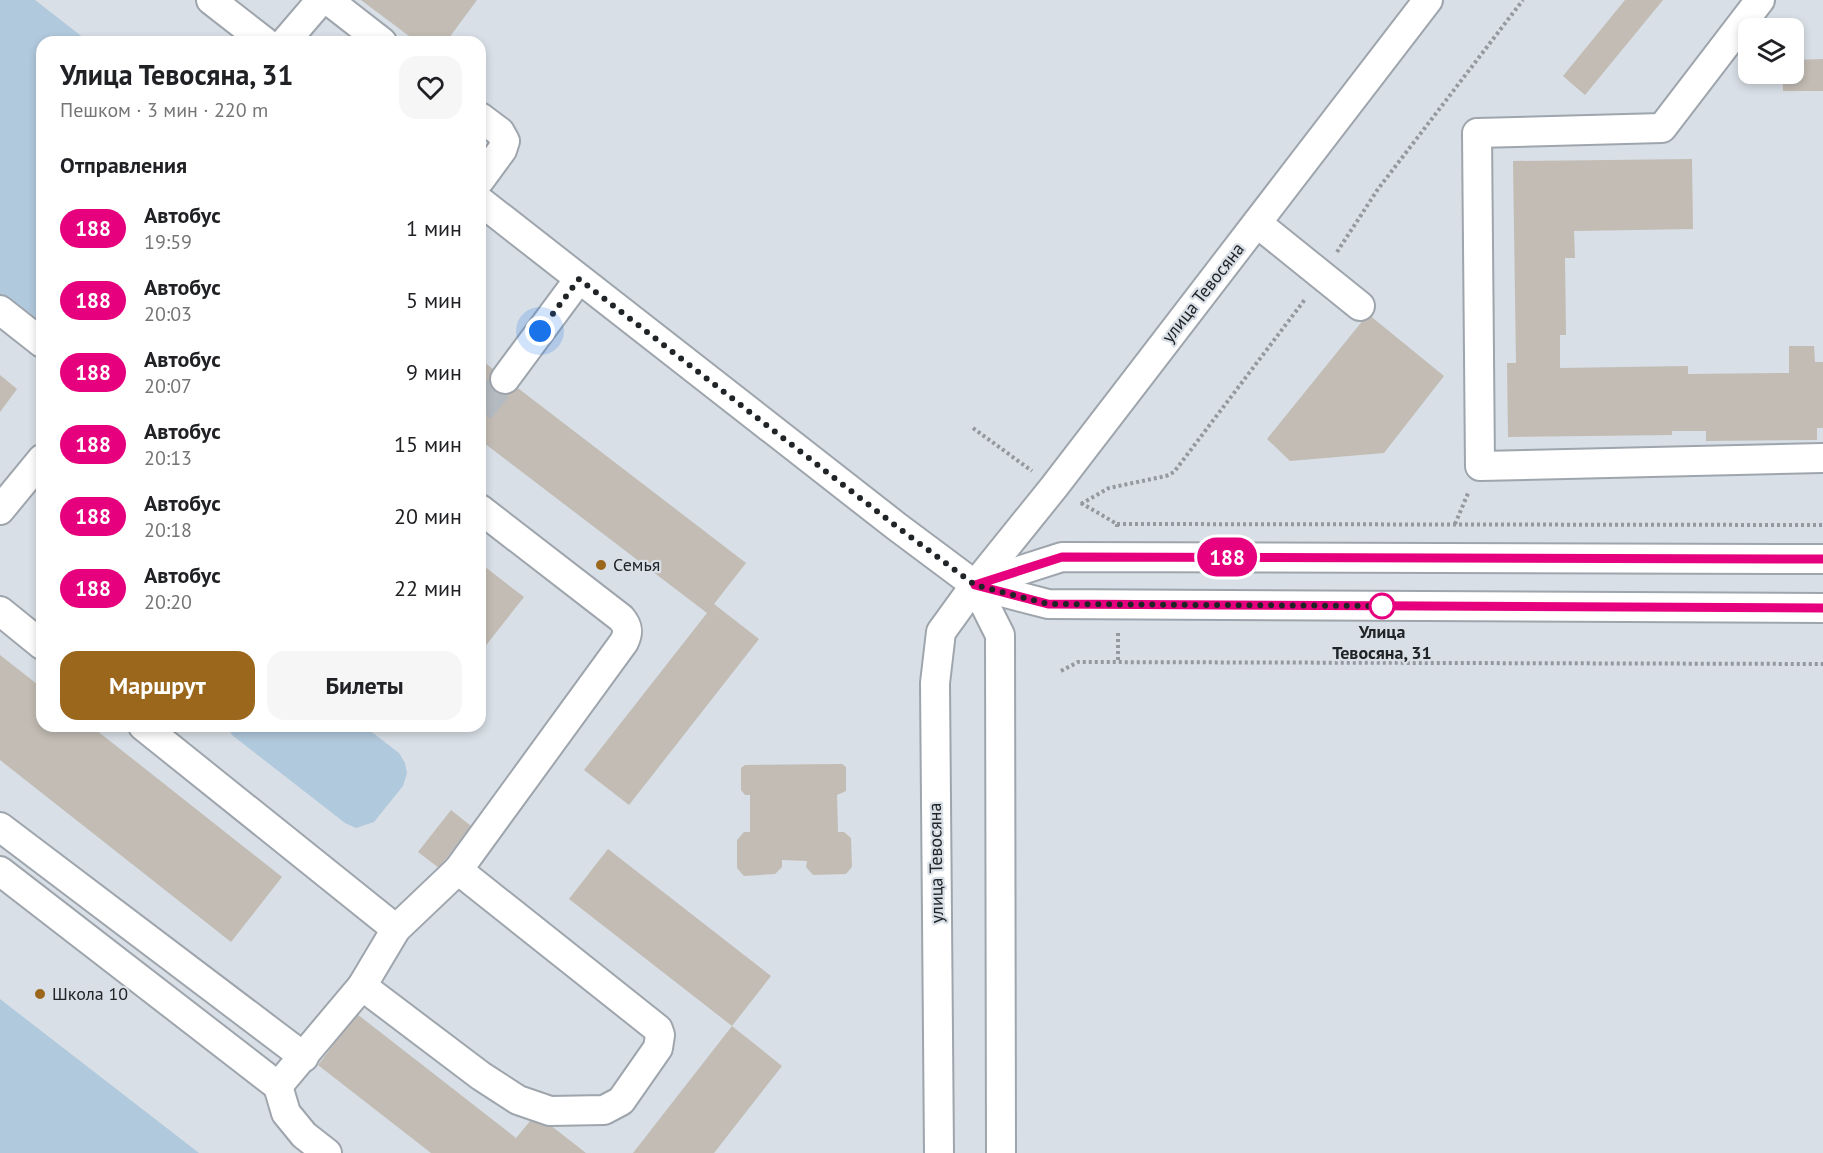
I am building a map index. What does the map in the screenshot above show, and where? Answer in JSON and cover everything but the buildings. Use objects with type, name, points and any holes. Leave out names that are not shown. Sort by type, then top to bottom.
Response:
[{"type":"street","points":[[211,0],[257,36]]},
{"type":"street","points":[[290,36],[321,0]]},
{"type":"street","points":[[328,0],[374,36]]},
{"type":"street","name":"улица Тевосяна","points":[[939,1153],[935,683],[941,632],[1428,0]]},
{"type":"street","points":[[1760,0],[1662,128],[1477,133],[1480,465],[1823,458]]},
{"type":"street","points":[[486,122],[500,132],[505,141],[502,150],[486,172]]},
{"type":"street","points":[[486,206],[975,585],[1048,604],[1823,608]]},
{"type":"street","points":[[1257,223],[1360,306]]},
{"type":"street","points":[[505,379],[579,279]]},
{"type":"street","points":[[0,310],[36,338]]},
{"type":"street","points":[[0,510],[36,466]]},
{"type":"street","points":[[278,1086],[362,986],[396,929],[458,870],[627,636],[627,629],[621,618],[486,513]]},
{"type":"street","points":[[975,585],[1062,557],[1823,559]]},
{"type":"street","points":[[975,585],[1000,635],[1001,1153]]},
{"type":"street","points":[[0,611],[36,640]]},
{"type":"street","points":[[150,732],[396,929]]},
{"type":"street","points":[[0,826],[303,1057]]},
{"type":"street","points":[[362,986],[481,1076],[518,1100],[550,1111],[604,1110],[621,1101],[658,1048],[660,1035],[658,1029],[458,870]]},
{"type":"street","points":[[0,871],[278,1086],[286,1113],[304,1135],[327,1153]]},
{"type":"path","points":[[1455,524],[1480,465]]},
{"type":"path","points":[[1117,524],[1823,525]]},
{"type":"path","points":[[1060,671],[1078,662],[1823,663]]},
{"type":"shaded area","points":[[0,0],[35,0],[81,36],[36,36],[36,325],[0,297]]},
{"type":"shaded area","points":[[230,732],[372,732],[399,753],[405,763],[407,773],[403,786],[374,822],[356,828],[345,823]]},
{"type":"shaded area","points":[[0,999],[199,1153],[0,1153]]},
{"type":"tunnel","points":[[486,403],[505,379]]},
{"type":"bus line","name":"188","points":[[1823,559],[1062,557],[975,585],[1048,604],[1823,608]]},
{"type":"place","name":"Семья","points":[[601,565]]},
{"type":"place","name":"Улица Тевосяна, 31","points":[[1382,606]]},
{"type":"place","name":"Школа 10","points":[[40,994]]},
{"type":"route","points":[[540,331],[579,279],[975,585],[1048,604],[1382,606]]}]
